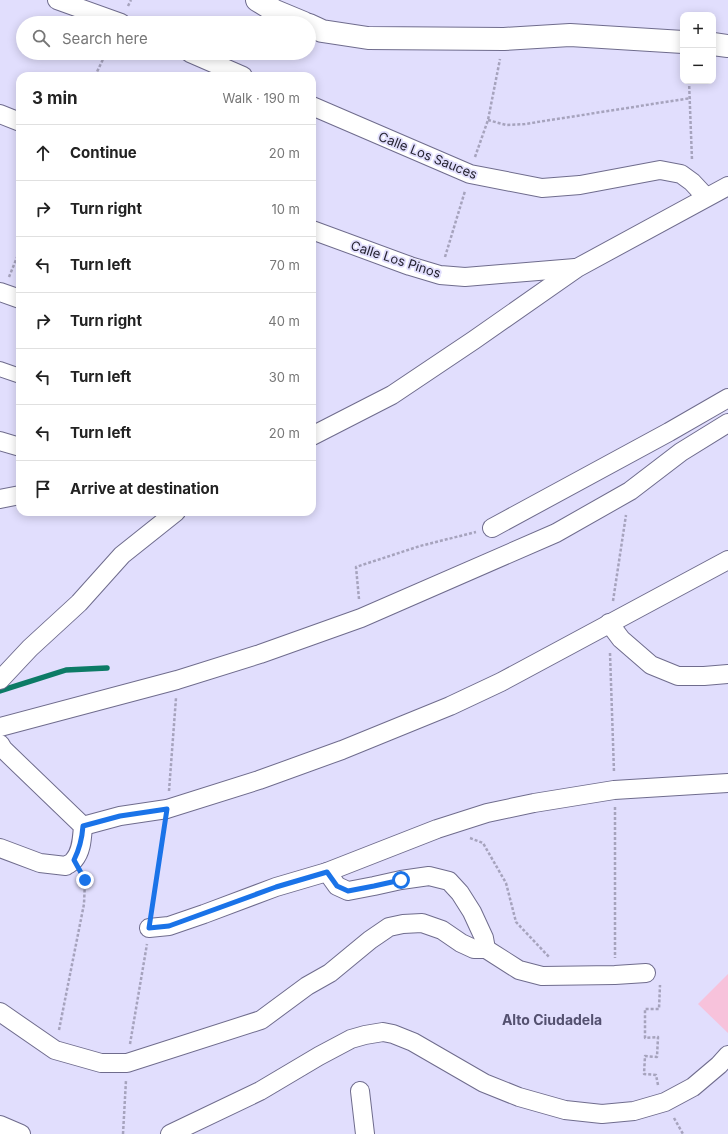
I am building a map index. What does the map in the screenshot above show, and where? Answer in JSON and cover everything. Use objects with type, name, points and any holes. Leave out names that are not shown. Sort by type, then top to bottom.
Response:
[{"type":"street","points":[[57,0],[102,16]]},
{"type":"street","points":[[258,0],[275,11],[287,16]]},
{"type":"street","points":[[316,28],[322,31],[368,38],[504,39],[570,35],[680,42]]},
{"type":"street","points":[[716,44],[728,46]]},
{"type":"street","points":[[206,60],[234,72]]},
{"type":"street","name":"Calle Los Sauces","points":[[316,108],[470,174],[496,180],[542,188],[580,186],[660,170],[681,174],[692,182],[706,197]]},
{"type":"street","points":[[0,114],[16,120]]},
{"type":"street","points":[[316,434],[392,396],[577,268],[728,186]]},
{"type":"street","name":"Calle Los Pinos","points":[[316,231],[410,266],[440,275],[465,277],[577,268]]},
{"type":"street","points":[[1,292],[16,298]]},
{"type":"street","points":[[0,369],[16,375]]},
{"type":"street","points":[[492,528],[669,432],[728,398]]},
{"type":"street","points":[[0,727],[177,680],[260,654],[361,618],[556,533],[630,491],[681,452],[728,424]]},
{"type":"street","points":[[669,432],[681,452]]},
{"type":"street","points":[[0,441],[16,446]]},
{"type":"street","points":[[0,499],[16,496]]},
{"type":"street","points":[[0,680],[30,648],[79,603],[122,555],[171,516]]},
{"type":"street","points":[[83,826],[120,816],[167,809],[258,780],[342,750],[450,706],[501,682],[728,560]]},
{"type":"street","points":[[609,623],[621,639],[651,665],[678,676],[728,674]]},
{"type":"street","points":[[0,744],[3,749],[83,826]]},
{"type":"street","points":[[149,928],[169,926],[276,887],[327,872],[437,829],[487,813],[534,803],[614,790],[728,783]]},
{"type":"street","points":[[0,848],[40,863],[66,866],[74,860],[79,851],[82,840],[83,826]]},
{"type":"street","points":[[327,872],[337,886],[348,891],[429,876],[448,881],[460,893],[472,912],[484,938],[486,949]]},
{"type":"street","points":[[0,1012],[55,1050],[101,1064],[127,1064],[261,1020],[307,986],[330,973],[370,940],[390,927],[403,924],[422,923],[442,930],[461,944],[474,949],[486,949],[519,970],[542,976],[646,973]]},
{"type":"street","points":[[170,1134],[260,1091],[351,1039],[383,1032],[393,1034],[413,1042],[484,1084],[518,1097],[565,1110],[602,1114],[634,1111],[661,1103],[694,1087],[728,1055]]},
{"type":"street","points":[[360,1091],[365,1134]]},
{"type":"street","points":[[0,1124],[21,1134]]},
{"type":"path","points":[[97,72],[103,60]]},
{"type":"path","points":[[689,84],[691,98],[692,182]]},
{"type":"path","points":[[488,120],[506,125],[525,124],[691,98]]},
{"type":"path","points":[[1,292],[16,259]]},
{"type":"path","points":[[615,975],[614,790],[609,623],[630,491]]},
{"type":"path","points":[[361,618],[356,567],[420,546],[492,528]]},
{"type":"path","points":[[123,1134],[127,1064],[167,809],[177,680]]},
{"type":"path","points":[[437,829],[457,833],[483,843],[506,883],[516,922],[566,975]]},
{"type":"path","points":[[55,1050],[84,904],[85,880],[74,860]]},
{"type":"path","points":[[646,973],[650,978],[661,980],[659,1009],[645,1009],[645,1038],[658,1037],[657,1057],[645,1056],[644,1074],[656,1075],[661,1103]]},
{"type":"shaded area","points":[[728,974],[728,1033],[698,1004]]},
{"type":"waterway","points":[[0,691],[66,670],[107,668]]},
{"type":"district","name":"Alto Ciudadela","points":[[552,1020]]},
{"type":"route","points":[[85,880],[74,860],[79,851],[82,840],[83,826],[120,816],[167,809],[149,928],[169,926],[276,887],[327,872],[337,886],[348,891],[401,880]]}]
